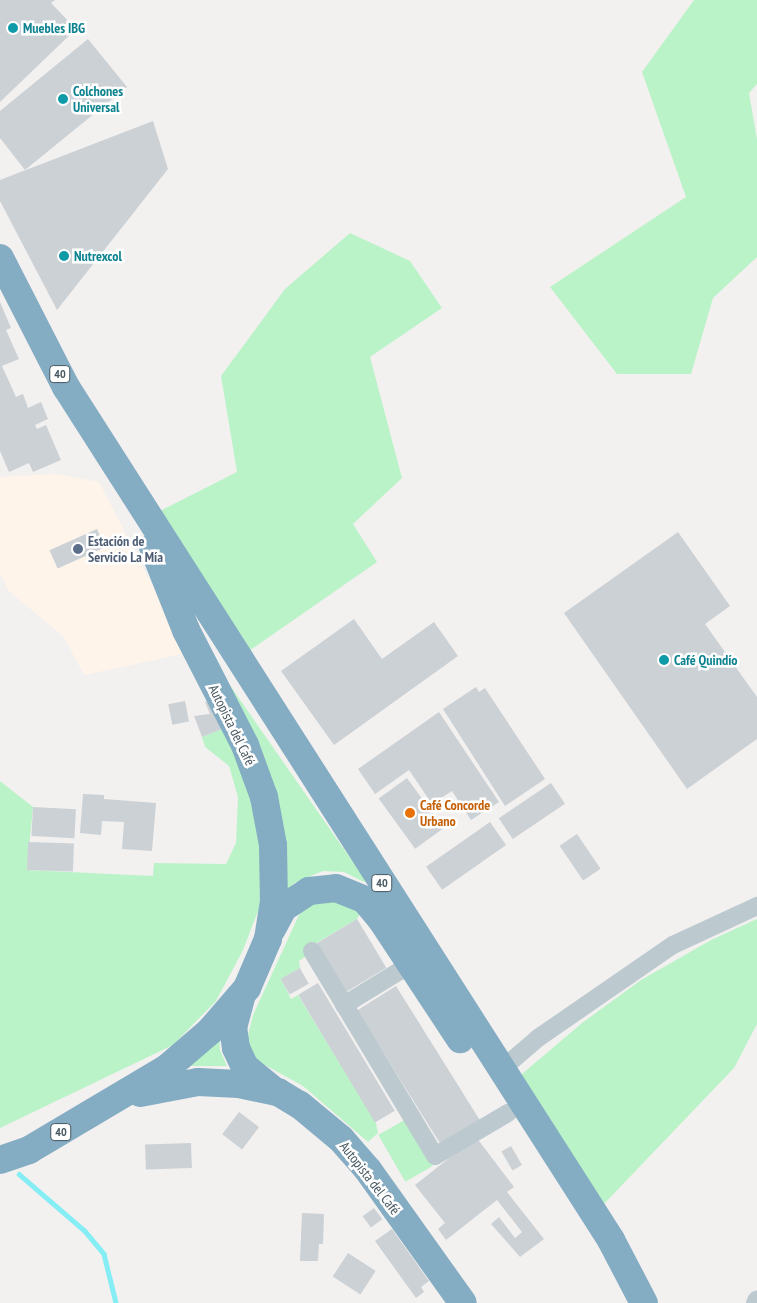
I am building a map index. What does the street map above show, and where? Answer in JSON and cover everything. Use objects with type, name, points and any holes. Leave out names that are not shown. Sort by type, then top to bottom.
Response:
[{"type":"highway","name":"Autopista del Café","points":[[0,258],[66,387],[610,1240],[638,1293]]},
{"type":"highway","name":"Autopista del Café","points":[[119,1098],[167,1068],[203,1037],[247,988],[268,939],[274,903],[273,845],[264,797],[245,745],[186,630],[128,485]]},
{"type":"highway","points":[[268,939],[279,915],[298,896],[323,888],[336,888],[365,900],[411,964],[596,1248],[638,1293]]},
{"type":"highway","points":[[247,988],[237,1006],[233,1027],[236,1048],[245,1067],[260,1082],[278,1092]]},
{"type":"highway","name":"Autopista del Café","points":[[119,1098],[158,1087],[198,1082],[239,1084],[278,1092],[317,1118],[341,1139],[368,1170],[463,1303]]},
{"type":"highway","name":"40","points":[[0,1160],[29,1150],[119,1098]]},
{"type":"street","points":[[502,1069],[538,1038],[673,945],[757,906]]},
{"type":"street","points":[[312,951],[435,1156],[508,1113]]},
{"type":"street","points":[[344,1005],[411,964]]},
{"type":"street","points":[[754,1303],[757,1299]]},
{"type":"shaded area","points":[[55,474],[99,482],[187,653],[84,675],[64,637],[9,591],[0,573],[0,477]]},
{"type":"green space","points":[[694,0],[757,0],[757,84],[749,93],[757,139],[757,257],[713,298],[691,374],[617,374],[550,287],[686,197],[642,72]]},
{"type":"green space","points":[[350,233],[410,261],[442,308],[370,357],[402,478],[353,524],[377,562],[246,653],[154,514],[237,472],[221,376],[285,289]]},
{"type":"green space","points":[[213,661],[366,881],[364,882],[344,872],[323,871],[294,883],[284,896]]},
{"type":"green space","points":[[222,729],[241,760],[255,800],[263,859],[260,906],[243,950],[216,1001],[173,1045],[0,1128],[0,781],[33,807],[27,870],[153,876],[154,863],[226,864],[236,843],[238,797],[229,766],[205,747],[202,737]]},
{"type":"green space","points":[[333,899],[363,909],[357,919],[303,951],[306,956],[299,961],[300,968],[281,979],[291,999],[298,995],[376,1123],[378,1133],[368,1142],[303,1086],[252,1058],[246,1043],[253,1015],[299,915],[307,906]]},
{"type":"green space","points":[[757,919],[757,1024],[734,1068],[602,1206],[516,1079],[582,1023],[641,980],[711,940]]},
{"type":"green space","points":[[219,1033],[220,1050],[227,1066],[186,1066]]},
{"type":"green space","points":[[406,1119],[433,1166],[405,1182],[378,1135]]},
{"type":"building","points":[[0,0],[55,0],[51,3],[76,29],[0,102]]},
{"type":"building","name":"Colchones Universal","points":[[88,39],[127,87],[25,170],[0,138],[0,111]]},
{"type":"building","name":"Nutrexcol","points":[[153,121],[168,169],[57,310],[0,201],[0,180]]},
{"type":"building","points":[[0,302],[11,328],[6,330],[19,359],[2,366],[16,397],[23,394],[28,408],[41,402],[48,419],[35,425],[37,429],[46,425],[61,460],[33,472],[29,463],[9,472],[0,451]]},
{"type":"building","name":"Estación de Servicio La Mía","points":[[97,529],[105,547],[58,568],[49,550]]},
{"type":"building","name":"Café Quindío","points":[[678,532],[730,606],[705,624],[757,697],[757,739],[687,789],[564,613]]},
{"type":"building","points":[[354,619],[382,659],[434,622],[458,656],[334,745],[281,671]]},
{"type":"building","points":[[476,687],[479,692],[485,688],[545,779],[505,806],[443,709]]},
{"type":"building","points":[[210,700],[222,729],[202,737],[194,716],[210,714],[205,702]]},
{"type":"building","points":[[185,701],[189,722],[172,725],[168,704]]},
{"type":"building","points":[[439,712],[499,802],[471,820],[452,791],[432,804],[409,770],[375,794],[358,769]]},
{"type":"building","name":"Café Concorde Urbano","points":[[407,778],[443,828],[415,849],[379,799]]},
{"type":"building","points":[[551,783],[565,804],[513,839],[499,818]]},
{"type":"building","points":[[83,794],[104,795],[104,799],[156,803],[152,851],[122,849],[124,822],[102,821],[101,835],[80,833]]},
{"type":"building","points":[[33,807],[76,809],[74,838],[31,836]]},
{"type":"building","points":[[490,822],[506,845],[442,890],[426,867]]},
{"type":"building","points":[[577,834],[600,869],[583,881],[560,846]]},
{"type":"building","points":[[28,842],[74,844],[73,872],[27,870]]},
{"type":"building","points":[[357,919],[386,968],[346,992],[317,943]]},
{"type":"building","points":[[300,968],[309,984],[289,994],[281,979]]},
{"type":"building","points":[[318,983],[395,1111],[375,1123],[298,995]]},
{"type":"building","points":[[396,986],[481,1123],[442,1147],[357,1010]]},
{"type":"building","points":[[239,1112],[259,1127],[242,1149],[222,1134]]},
{"type":"building","points":[[476,1137],[514,1187],[507,1192],[544,1239],[520,1257],[491,1224],[499,1217],[515,1238],[522,1232],[497,1200],[446,1240],[438,1229],[445,1223],[415,1185]]},
{"type":"building","points":[[191,1143],[192,1168],[146,1170],[145,1145]]},
{"type":"building","points":[[511,1146],[522,1165],[512,1171],[501,1152]]},
{"type":"building","points":[[374,1208],[382,1219],[371,1228],[363,1216]]},
{"type":"building","points":[[302,1213],[324,1214],[323,1244],[319,1244],[318,1261],[300,1261]]},
{"type":"building","points":[[392,1229],[429,1281],[421,1287],[424,1292],[416,1298],[375,1241]]},
{"type":"building","points":[[348,1253],[376,1271],[360,1294],[333,1276]]},
{"type":"waterway","points":[[19,1174],[85,1231],[104,1254],[116,1303]]},
{"type":"place","name":"Muebles IBG","points":[[13,28]]},
{"type":"place","name":"Colchones Universal","points":[[63,99]]},
{"type":"place","name":"Nutrexcol","points":[[64,256]]},
{"type":"place","name":"Estación de Servicio La Mía","points":[[78,549]]},
{"type":"place","name":"Café Quindío","points":[[664,660]]},
{"type":"place","name":"Café Concorde Urbano","points":[[410,813]]}]
